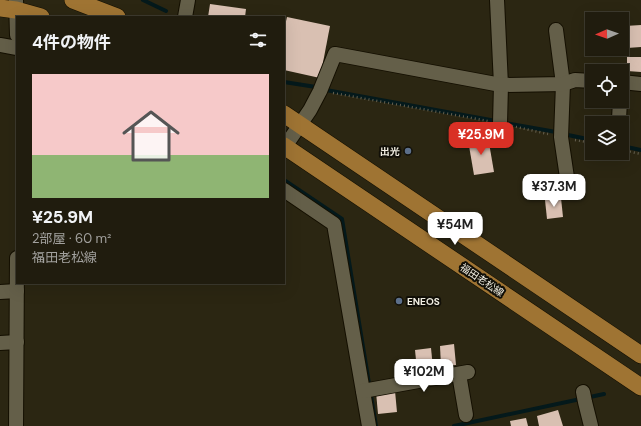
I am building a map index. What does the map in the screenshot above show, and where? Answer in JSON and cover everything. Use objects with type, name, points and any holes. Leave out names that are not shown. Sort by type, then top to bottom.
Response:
[{"type":"main road","points":[[76,0],[114,16]]},
{"type":"main road","points":[[11,6],[38,16]]},
{"type":"main road","points":[[285,115],[641,355]]},
{"type":"main road","name":"福田老松線","points":[[285,148],[641,387]]},
{"type":"street","points":[[185,16],[188,0]]},
{"type":"street","points":[[497,0],[501,85],[500,123]]},
{"type":"street","points":[[11,6],[16,30]]},
{"type":"street","points":[[556,30],[563,84],[561,137],[569,191]]},
{"type":"street","points":[[0,45],[16,48]]},
{"type":"street","points":[[285,146],[310,110],[320,91],[335,54],[501,85],[563,84],[575,80],[585,81]]},
{"type":"street","points":[[629,83],[641,84]]},
{"type":"street","points":[[285,191],[334,224],[368,390],[369,426]]},
{"type":"street","points":[[16,426],[17,284]]},
{"type":"street","points":[[0,292],[17,291]]},
{"type":"street","points":[[0,343],[17,342]]},
{"type":"street","points":[[368,390],[463,373],[466,415]]},
{"type":"street","points":[[584,396],[591,426]]},
{"type":"path","points":[[320,91],[500,123],[585,142]]},
{"type":"path","points":[[629,151],[641,154]]},
{"type":"building","points":[[210,4],[246,9],[245,16],[208,16]]},
{"type":"building","points":[[287,17],[330,26],[320,78],[285,70],[285,26]]},
{"type":"building","points":[[641,25],[641,47],[629,48],[629,26]]},
{"type":"building","points":[[627,57],[641,57],[641,72],[629,71],[629,64],[627,64]]},
{"type":"building","points":[[488,137],[494,172],[474,175],[468,140]]},
{"type":"building","points":[[561,198],[563,217],[547,219],[545,200]]},
{"type":"building","points":[[454,344],[456,365],[441,366],[440,346]]},
{"type":"building","points":[[431,348],[433,368],[417,370],[415,350]]},
{"type":"building","points":[[395,391],[397,412],[378,414],[376,392]]},
{"type":"building","points":[[558,410],[563,426],[539,426],[537,416]]},
{"type":"building","points":[[526,418],[528,426],[511,426],[510,421]]},
{"type":"waterway","points":[[143,0],[166,11]]},
{"type":"waterway","points":[[285,82],[316,87]]},
{"type":"waterway","points":[[326,90],[496,121]]},
{"type":"waterway","points":[[505,123],[556,132]]},
{"type":"waterway","points":[[568,135],[585,139]]},
{"type":"waterway","points":[[629,147],[641,150]]},
{"type":"waterway","points":[[285,181],[342,219],[376,426]]},
{"type":"waterway","points":[[454,426],[604,394]]},
{"type":"place","name":"出光","points":[[408,151]]},
{"type":"place","name":"ENEOS","points":[[399,301]]}]
